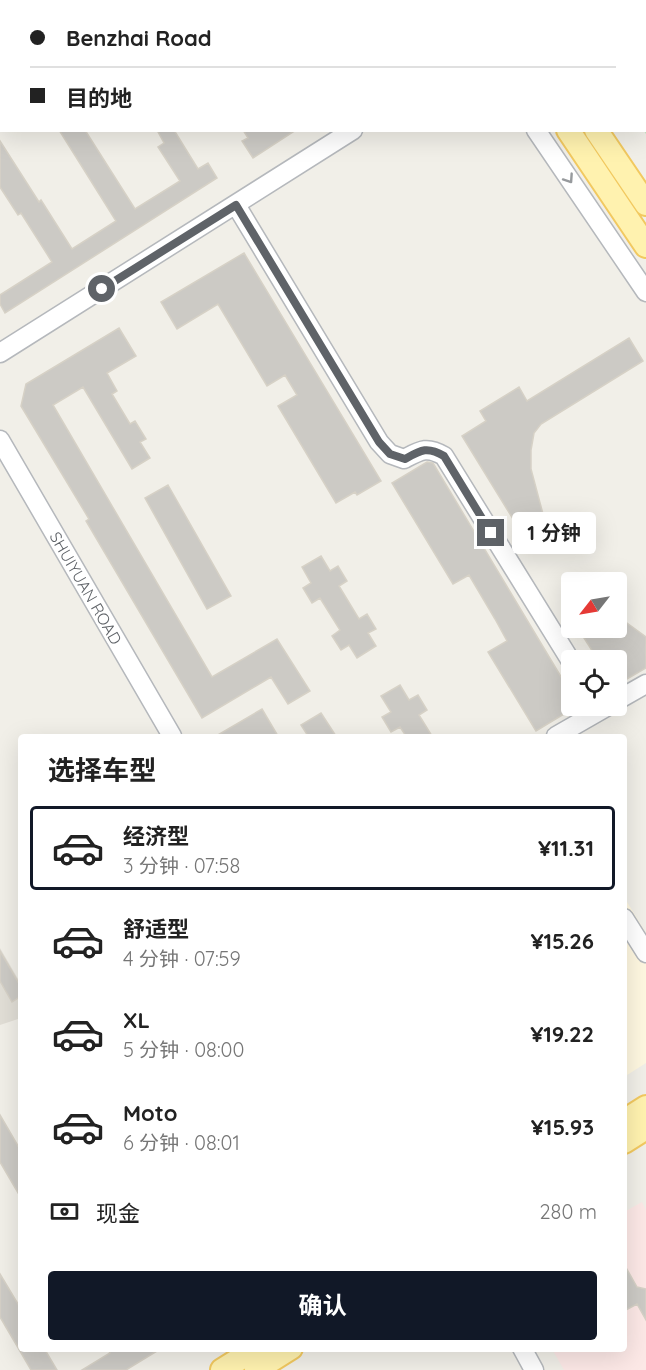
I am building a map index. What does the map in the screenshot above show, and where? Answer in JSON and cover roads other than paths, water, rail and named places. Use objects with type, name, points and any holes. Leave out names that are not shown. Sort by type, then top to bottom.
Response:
[{"type":"main road","points":[[569,132],[646,246]]},
{"type":"main road","points":[[598,132],[646,204]]},
{"type":"main road","points":[[627,1119],[646,1107]]},
{"type":"main road","points":[[627,1140],[646,1128]]},
{"type":"main road","points":[[222,1370],[251,1352]]},
{"type":"main road","points":[[256,1370],[285,1352]]},
{"type":"street","points":[[0,353],[350,132]]},
{"type":"street","points":[[537,132],[646,292]]},
{"type":"street","points":[[236,205],[379,442],[390,454],[405,459],[421,450],[432,449],[444,456],[564,650]]},
{"type":"street","name":"SHUIYUAN ROAD","points":[[0,440],[171,734]]},
{"type":"street","points":[[627,694],[646,684]]},
{"type":"street","points":[[559,734],[588,716]]},
{"type":"street","points":[[627,923],[646,953]]},
{"type":"street","points":[[524,1352],[534,1370]]}]
